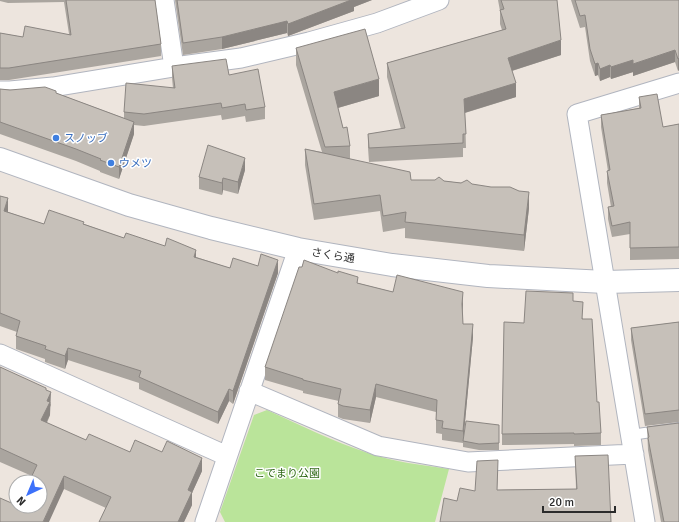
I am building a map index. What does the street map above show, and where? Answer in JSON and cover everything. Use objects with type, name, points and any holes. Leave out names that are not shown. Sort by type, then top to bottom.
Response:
[{"type":"street","points":[[164,0],[174,67]]},
{"type":"street","points":[[0,91],[10,92],[53,87],[174,67],[241,58],[309,42],[377,23],[439,0]]},
{"type":"street","points":[[645,522],[577,114],[679,83]]},
{"type":"street","name":"さくら通","points":[[0,159],[129,206],[298,249],[392,265],[488,276],[605,282],[679,280]]},
{"type":"street","points":[[205,522],[226,456],[250,391],[298,249]]},
{"type":"street","points":[[0,354],[226,456]]},
{"type":"street","points":[[250,391],[378,446],[468,462],[634,454]]},
{"type":"lane","points":[[631,435],[679,428]]},
{"type":"green space","name":"こでまり公園","points":[[267,410],[355,449],[398,461],[449,469],[435,522],[225,522],[220,512],[254,415]]},
{"type":"building","points":[[66,0],[155,0],[161,44],[9,68],[0,68],[0,33],[23,37],[25,26],[71,35]]},
{"type":"building","points":[[177,0],[351,0],[288,24],[287,21],[222,37],[183,43]]},
{"type":"building","points":[[501,0],[557,0],[561,40],[508,58],[516,83],[464,99],[466,134],[463,134],[463,143],[369,148],[368,134],[405,128],[387,63],[506,29],[500,10],[504,9]]},
{"type":"building","points":[[575,0],[679,0],[679,58],[678,59],[675,50],[633,64],[633,60],[611,67],[610,65],[600,69],[598,63],[595,64],[590,49],[585,15],[580,16]]},
{"type":"building","points":[[365,29],[379,79],[334,92],[343,128],[347,127],[350,146],[325,147],[296,48]]},
{"type":"building","points":[[226,59],[229,75],[258,69],[265,107],[246,110],[245,104],[222,108],[221,103],[144,114],[124,112],[126,83],[175,88],[172,66]]},
{"type":"building","points":[[45,87],[56,91],[56,93],[134,122],[119,167],[76,149],[0,122],[0,89],[10,90]]},
{"type":"building","points":[[657,94],[663,127],[679,124],[679,247],[630,248],[630,222],[612,226],[608,207],[614,206],[607,171],[610,170],[601,115],[641,108],[639,97]]},
{"type":"building","points":[[208,145],[245,158],[238,182],[223,178],[222,183],[199,177]]},
{"type":"building","points":[[305,149],[410,172],[411,180],[435,180],[439,177],[444,181],[461,183],[467,180],[472,184],[491,187],[510,187],[519,191],[529,192],[524,235],[405,222],[406,212],[383,216],[380,195],[314,204]]},
{"type":"building","points":[[0,196],[8,198],[4,211],[44,224],[49,210],[84,222],[83,224],[124,238],[126,233],[165,246],[167,238],[196,250],[194,257],[230,268],[233,258],[258,266],[261,254],[278,260],[233,391],[229,389],[218,412],[139,377],[141,371],[68,348],[65,356],[45,349],[46,346],[16,336],[20,321],[0,313]]},
{"type":"building","points":[[304,260],[338,273],[338,271],[358,277],[357,283],[393,292],[397,275],[463,292],[463,324],[473,324],[463,431],[442,428],[443,421],[436,420],[437,400],[376,384],[370,410],[343,406],[338,404],[341,389],[303,380],[265,367],[299,267],[302,267]]},
{"type":"building","points":[[526,291],[573,293],[573,301],[583,302],[582,319],[592,319],[597,402],[599,402],[601,433],[502,434],[504,322],[524,323]]},
{"type":"building","points":[[679,322],[679,410],[645,414],[631,328]]},
{"type":"building","points":[[0,367],[46,388],[46,390],[51,392],[47,401],[50,402],[41,420],[86,440],[89,434],[130,452],[135,440],[162,452],[167,441],[202,458],[188,490],[192,492],[178,522],[99,522],[111,497],[64,476],[48,511],[48,474],[33,474],[37,465],[0,448]]},
{"type":"building","points":[[466,421],[499,425],[499,443],[479,444],[463,441]]},
{"type":"building","points":[[679,423],[679,522],[664,522],[647,427]]},
{"type":"building","points":[[608,455],[611,522],[440,522],[444,498],[457,501],[460,488],[475,491],[477,461],[498,460],[497,490],[577,489],[575,456]]},
{"type":"building","points":[[0,498],[8,502],[8,514],[47,514],[43,522],[0,522]]},
{"type":"place","name":"スノッブ","points":[[56,138]]},
{"type":"place","name":"ウメツ","points":[[111,163]]}]
